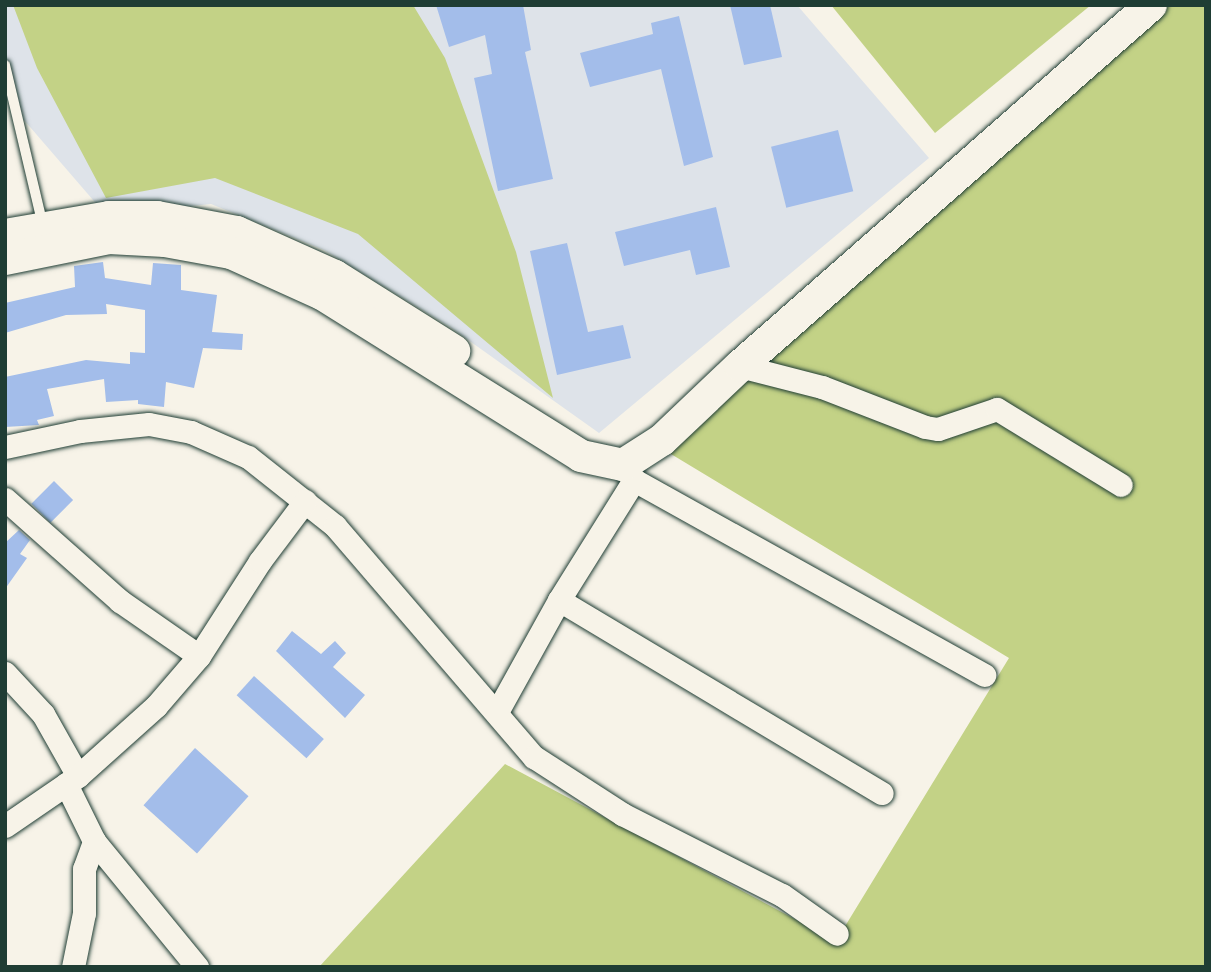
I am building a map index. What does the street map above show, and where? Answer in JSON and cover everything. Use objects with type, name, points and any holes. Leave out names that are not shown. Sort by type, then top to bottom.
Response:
[{"type":"main road","points":[[10,242],[43,226],[109,217],[157,217],[209,225],[263,241],[335,276],[597,440],[620,445],[639,433],[1121,5]]},
{"type":"main road","points":[[10,242],[134,238],[195,245],[258,263],[332,300],[581,456],[629,472],[740,366],[1150,5]]},
{"type":"street","points":[[740,366],[822,387],[925,427],[938,429],[997,409],[1121,485]]},
{"type":"street","points":[[5,447],[125,424],[169,426],[248,457],[305,501],[376,570],[534,757],[622,814],[782,895],[837,933]]},
{"type":"street","points":[[498,712],[629,472],[984,675]]},
{"type":"street","points":[[5,499],[120,601],[199,656]]},
{"type":"street","points":[[5,826],[72,780],[156,706],[199,656],[253,571],[305,501]]},
{"type":"street","points":[[559,600],[882,793]]},
{"type":"street","points":[[5,673],[43,714],[72,780],[94,841],[197,967]]},
{"type":"street","points":[[73,967],[84,914],[84,869],[94,841]]},
{"type":"lane","points":[[5,65],[43,226]]},
{"type":"shaded area","points":[[5,5],[797,5],[929,158],[599,433],[450,327],[324,250],[211,204],[106,215],[5,98]]},
{"type":"green space","points":[[13,5],[413,5],[445,58],[516,252],[553,398],[358,234],[215,178],[106,198],[37,68]]},
{"type":"green space","points":[[831,5],[1091,5],[935,133]]},
{"type":"green space","points":[[1151,5],[1206,5],[1206,967],[319,967],[505,764],[836,941],[1009,658],[661,448]]},
{"type":"building","points":[[436,5],[523,5],[531,50],[525,52],[553,179],[498,191],[474,78],[492,74],[485,35],[449,47]]},
{"type":"building","points":[[730,5],[770,5],[782,57],[744,65]]},
{"type":"building","points":[[679,16],[713,157],[684,166],[661,69],[590,87],[580,53],[653,34],[651,23]]},
{"type":"building","points":[[838,130],[853,191],[786,208],[771,147]]},
{"type":"building","points":[[716,207],[730,267],[696,275],[690,250],[624,266],[615,232]]},
{"type":"building","points":[[567,243],[588,332],[623,325],[631,358],[557,375],[530,251]]},
{"type":"building","points":[[103,262],[105,278],[151,285],[153,263],[181,265],[181,290],[217,295],[212,332],[243,334],[242,350],[203,348],[194,388],[166,382],[164,407],[138,404],[138,400],[106,402],[104,379],[47,389],[54,416],[37,420],[39,425],[5,427],[5,377],[86,360],[130,364],[130,352],[145,353],[145,310],[106,304],[107,314],[66,315],[5,333],[5,303],[75,287],[74,266]]},
{"type":"building","points":[[54,481],[73,500],[50,523],[31,504]]},
{"type":"building","points":[[19,530],[30,540],[20,554],[27,558],[5,589],[5,543]]},
{"type":"building","points":[[292,631],[321,654],[335,641],[346,653],[333,667],[365,695],[345,718],[276,651]]},
{"type":"building","points":[[254,676],[324,739],[306,758],[237,695]]},
{"type":"building","points":[[195,748],[249,796],[197,853],[143,805]]}]
